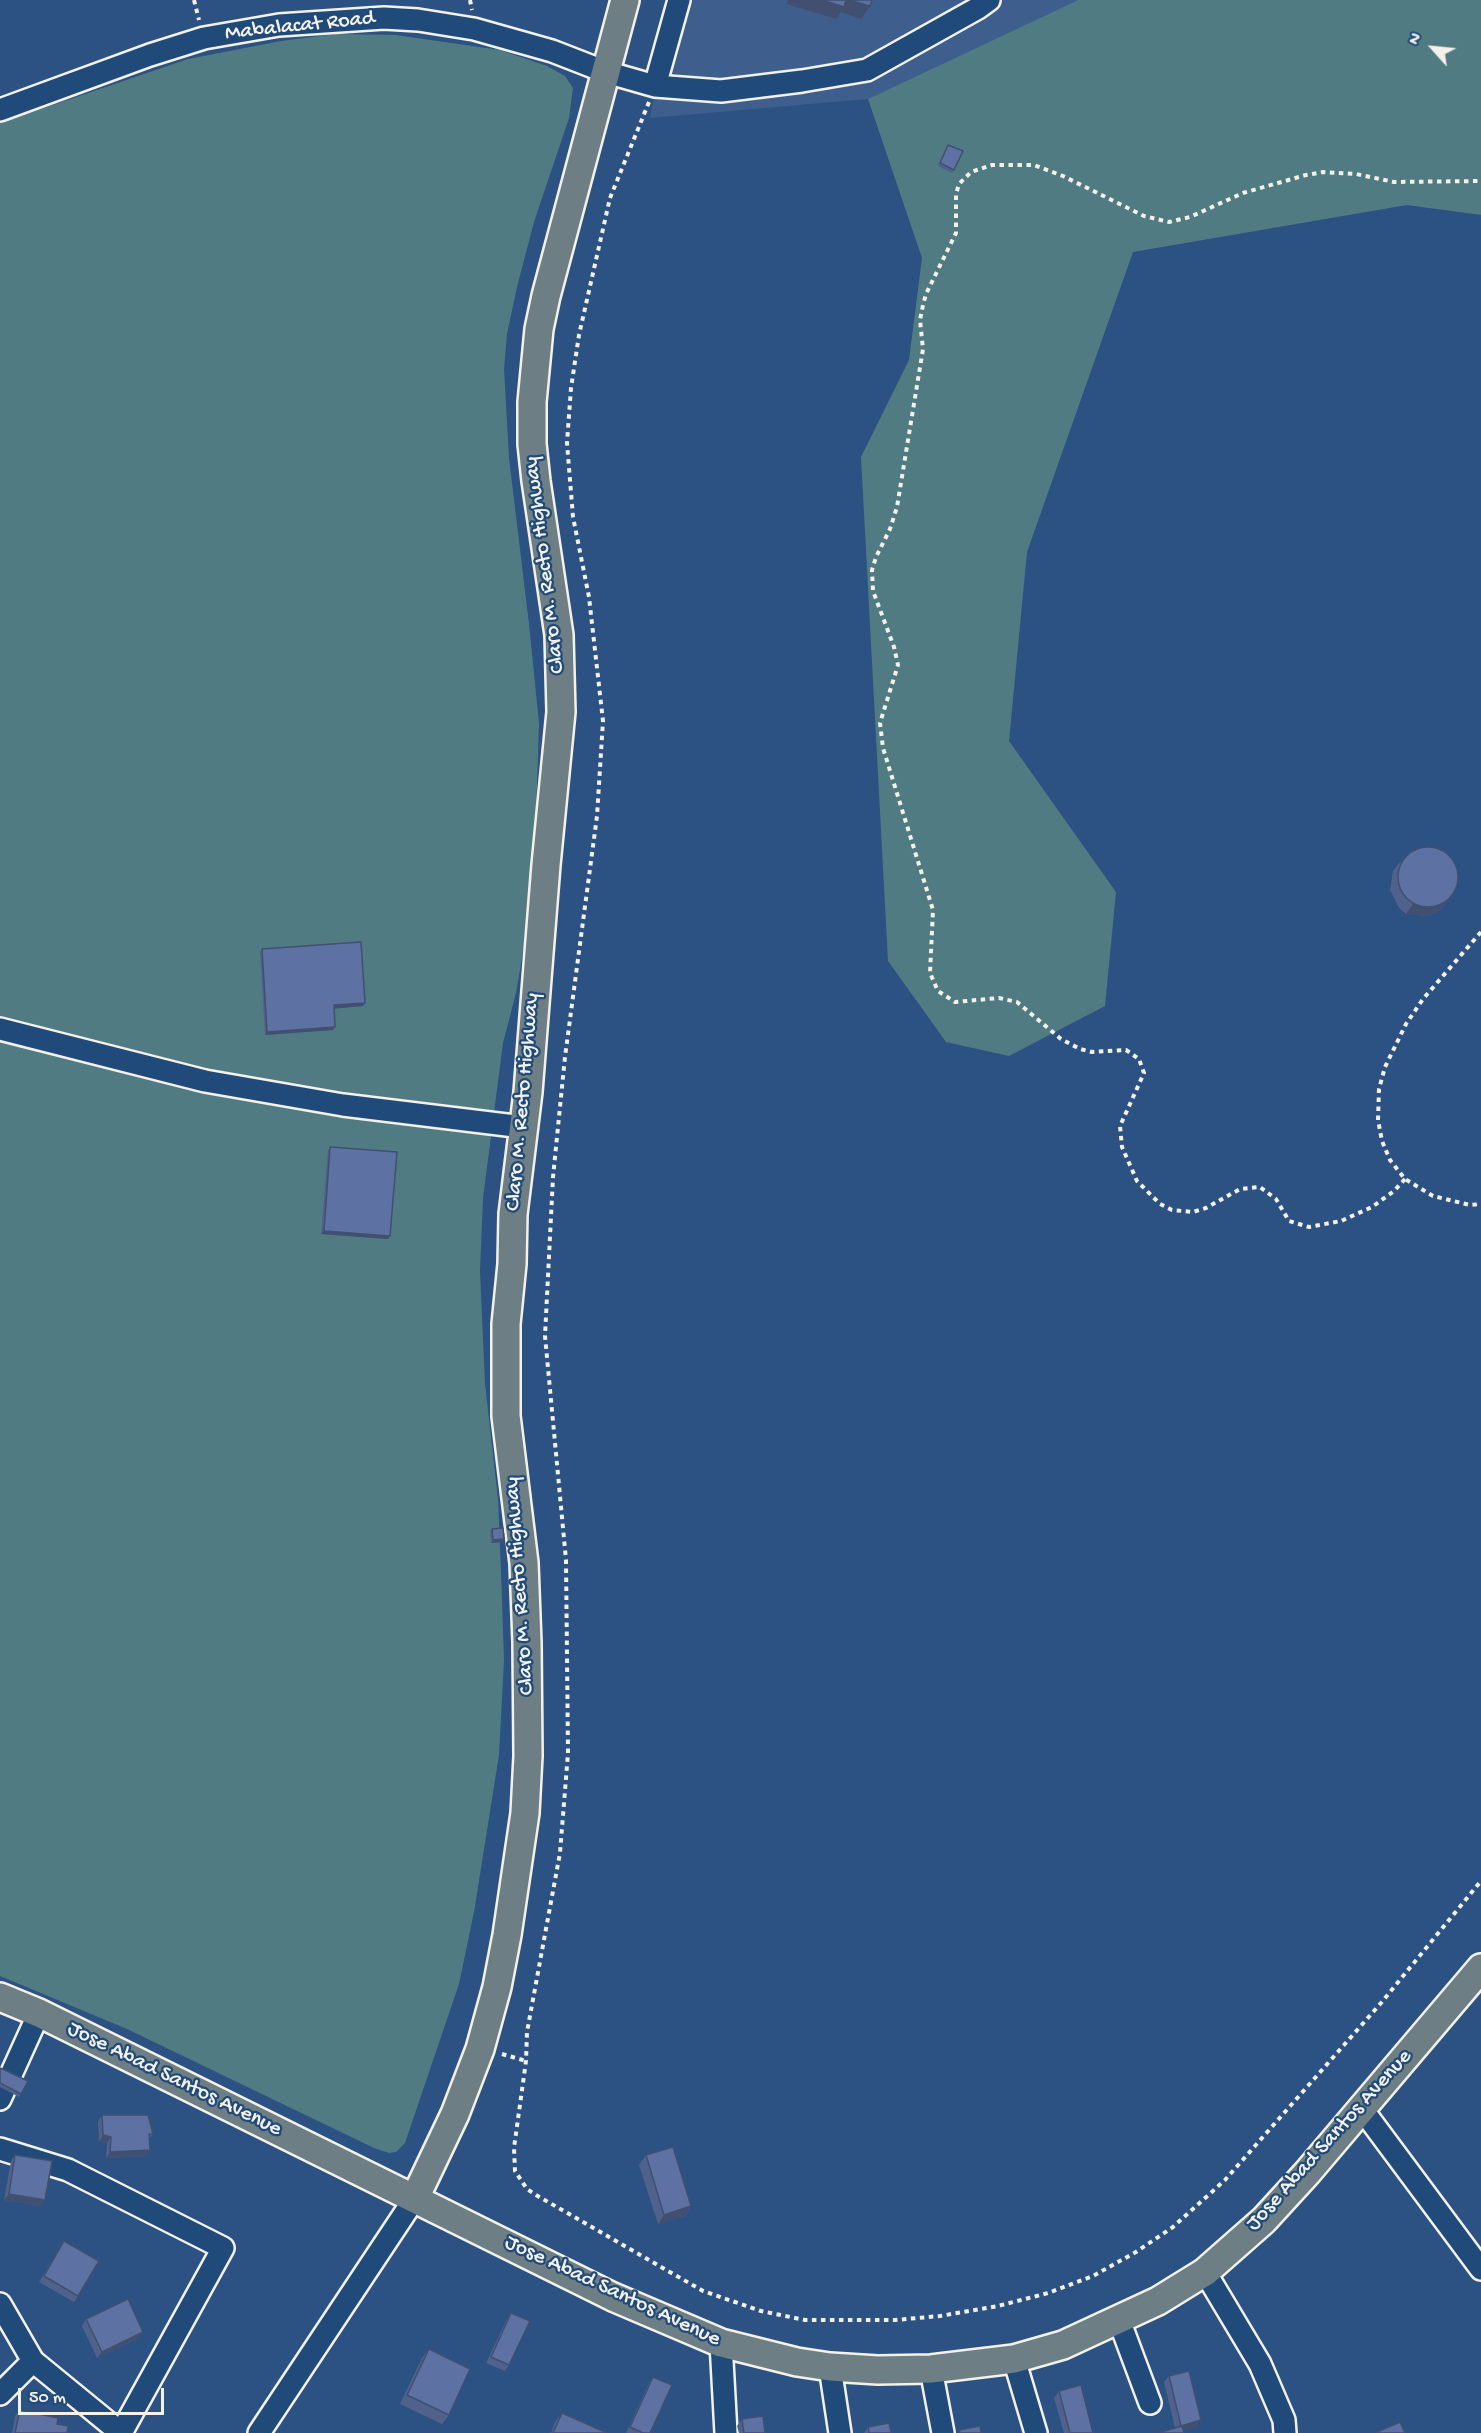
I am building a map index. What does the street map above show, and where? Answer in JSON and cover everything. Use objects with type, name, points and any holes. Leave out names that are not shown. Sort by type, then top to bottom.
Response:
[{"type":"main road","name":"Claro M. Recto Highway","points":[[415,2198],[455,2114],[480,2049],[497,1987],[507,1935],[525,1813],[528,1756],[528,1654],[524,1563],[506,1416],[506,1324],[512,1264],[513,1214],[528,1092],[561,712],[557,615],[541,521],[532,444],[534,366],[546,296],[625,0]]},
{"type":"main road","name":"Jose Abad Santos Avenue","points":[[0,1997],[39,2013],[613,2297],[721,2343],[797,2362],[830,2367],[878,2370],[931,2369],[1014,2359],[1063,2344],[1158,2301],[1206,2272],[1264,2220],[1362,2109],[1481,1968]]},
{"type":"street","points":[[655,86],[679,0]]},
{"type":"street","name":"Mabalacat Road","points":[[0,110],[150,55],[204,38],[279,25],[384,18],[418,20],[474,29],[552,51],[606,72],[655,86],[721,91],[867,70],[978,9],[989,0]]},
{"type":"street","points":[[0,1029],[205,1081],[343,1105],[523,1127]]},
{"type":"street","points":[[0,2099],[39,2013]]},
{"type":"street","points":[[1362,2109],[1481,2269]]},
{"type":"street","points":[[0,2149],[68,2170],[222,2248],[121,2433],[33,2361],[0,2304]]},
{"type":"street","points":[[259,2433],[415,2198]]},
{"type":"street","points":[[1206,2272],[1260,2364],[1284,2420],[1285,2433]]},
{"type":"street","points":[[1119,2320],[1150,2403]]},
{"type":"street","points":[[721,2343],[726,2433]]},
{"type":"street","points":[[1014,2359],[1036,2433]]},
{"type":"street","points":[[0,2394],[33,2361]]},
{"type":"street","points":[[830,2367],[840,2433]]},
{"type":"street","points":[[931,2369],[943,2433]]},
{"type":"path","points":[[655,86],[610,198],[579,335],[571,388],[567,443],[573,517],[589,597],[603,721],[597,816],[565,1057],[554,1166],[545,1336],[566,1560],[568,1753],[560,1853],[527,2032],[526,2061],[514,2148],[515,2171],[520,2180],[536,2195],[693,2285],[761,2311],[805,2320],[895,2320],[940,2316],[986,2308],[1048,2293],[1093,2276],[1136,2252],[1173,2227],[1225,2180],[1381,2003],[1481,1881]]},
{"type":"path","points":[[1405,1179],[1394,1191],[1372,1207],[1341,1221],[1309,1227],[1289,1221],[1276,1199],[1260,1188],[1240,1188],[1206,1208],[1193,1212],[1172,1210],[1146,1193],[1137,1181],[1122,1147],[1120,1126],[1123,1113],[1144,1073],[1139,1059],[1126,1050],[1092,1052],[1080,1049],[1061,1039],[1017,1002],[999,998],[955,1002],[938,991],[932,982],[930,955],[933,910],[883,748],[880,723],[898,665],[894,647],[873,591],[873,570],[876,557],[890,529],[897,507],[923,349],[920,320],[922,305],[956,233],[956,194],[959,184],[971,172],[992,165],[1034,165],[1063,176],[1144,216],[1169,222],[1178,221],[1243,193],[1323,172],[1356,174],[1394,182],[1481,181]]},
{"type":"path","points":[[1481,932],[1423,999],[1406,1023],[1385,1067],[1380,1089],[1378,1120],[1389,1160],[1405,1179],[1433,1196],[1470,1205],[1481,1204]]},
{"type":"shaded area","points":[[672,0],[1078,0],[868,99],[650,118]]},
{"type":"green space","points":[[1078,0],[1481,0],[1481,215],[1407,205],[1133,252],[1027,552],[1009,741],[1116,892],[1105,1006],[1009,1056],[946,1042],[888,961],[861,457],[909,360],[922,258],[868,99]]},
{"type":"green space","points":[[336,34],[396,35],[500,50],[547,66],[565,76],[573,88],[569,118],[534,222],[517,287],[507,334],[504,369],[509,458],[539,723],[535,848],[527,929],[516,993],[503,1043],[483,1198],[480,1271],[485,1384],[498,1499],[501,1571],[504,1660],[499,1755],[474,1912],[459,1984],[405,2143],[396,2152],[389,2153],[374,2148],[127,2029],[0,1976],[0,123],[188,59],[281,41]]},
{"type":"building","points":[[822,0],[846,0],[844,7]]},
{"type":"building","points":[[849,0],[872,0],[870,6]]},
{"type":"building","points":[[948,145],[963,151],[954,170],[940,163]]},
{"type":"building","points":[[1422,847],[1434,847],[1450,855],[1456,865],[1458,877],[1456,889],[1450,899],[1434,907],[1422,907],[1406,899],[1398,883],[1398,871],[1406,855]]},
{"type":"building","points":[[361,942],[365,1003],[334,1005],[335,1027],[267,1032],[262,949]]},
{"type":"building","points":[[330,1147],[397,1152],[390,1236],[324,1231]]},
{"type":"building","points":[[503,1528],[504,1539],[493,1540],[492,1529]]},
{"type":"building","points":[[0,2068],[28,2081],[21,2094],[0,2083]]},
{"type":"building","points":[[102,2115],[148,2115],[153,2134],[149,2134],[150,2150],[110,2152],[111,2137],[103,2135]]},
{"type":"building","points":[[673,2147],[691,2206],[664,2215],[646,2155]]},
{"type":"building","points":[[15,2155],[52,2161],[45,2200],[9,2194]]},
{"type":"building","points":[[64,2241],[99,2261],[78,2296],[44,2276]]},
{"type":"building","points":[[128,2299],[143,2332],[102,2352],[86,2319]]},
{"type":"building","points":[[511,2313],[530,2321],[509,2365],[491,2357]]},
{"type":"building","points":[[429,2349],[470,2369],[449,2415],[407,2395]]},
{"type":"building","points":[[1189,2371],[1201,2420],[1181,2426],[1169,2376]]},
{"type":"building","points":[[653,2377],[672,2385],[650,2433],[643,2433],[630,2427]]},
{"type":"building","points":[[1081,2385],[1093,2433],[1070,2433],[1059,2391]]},
{"type":"building","points":[[20,2410],[58,2418],[57,2424],[68,2426],[67,2433],[15,2433]]},
{"type":"building","points":[[562,2413],[607,2433],[553,2433]]},
{"type":"building","points":[[763,2416],[765,2433],[744,2433],[742,2419]]},
{"type":"building","points":[[1400,2422],[1405,2433],[1375,2433]]},
{"type":"building","points":[[889,2423],[891,2433],[869,2433],[868,2427]]},
{"type":"building","points":[[980,2426],[981,2433],[960,2433],[959,2430]]},
{"type":"building","points":[[1182,2426],[1184,2433],[1158,2433]]}]
